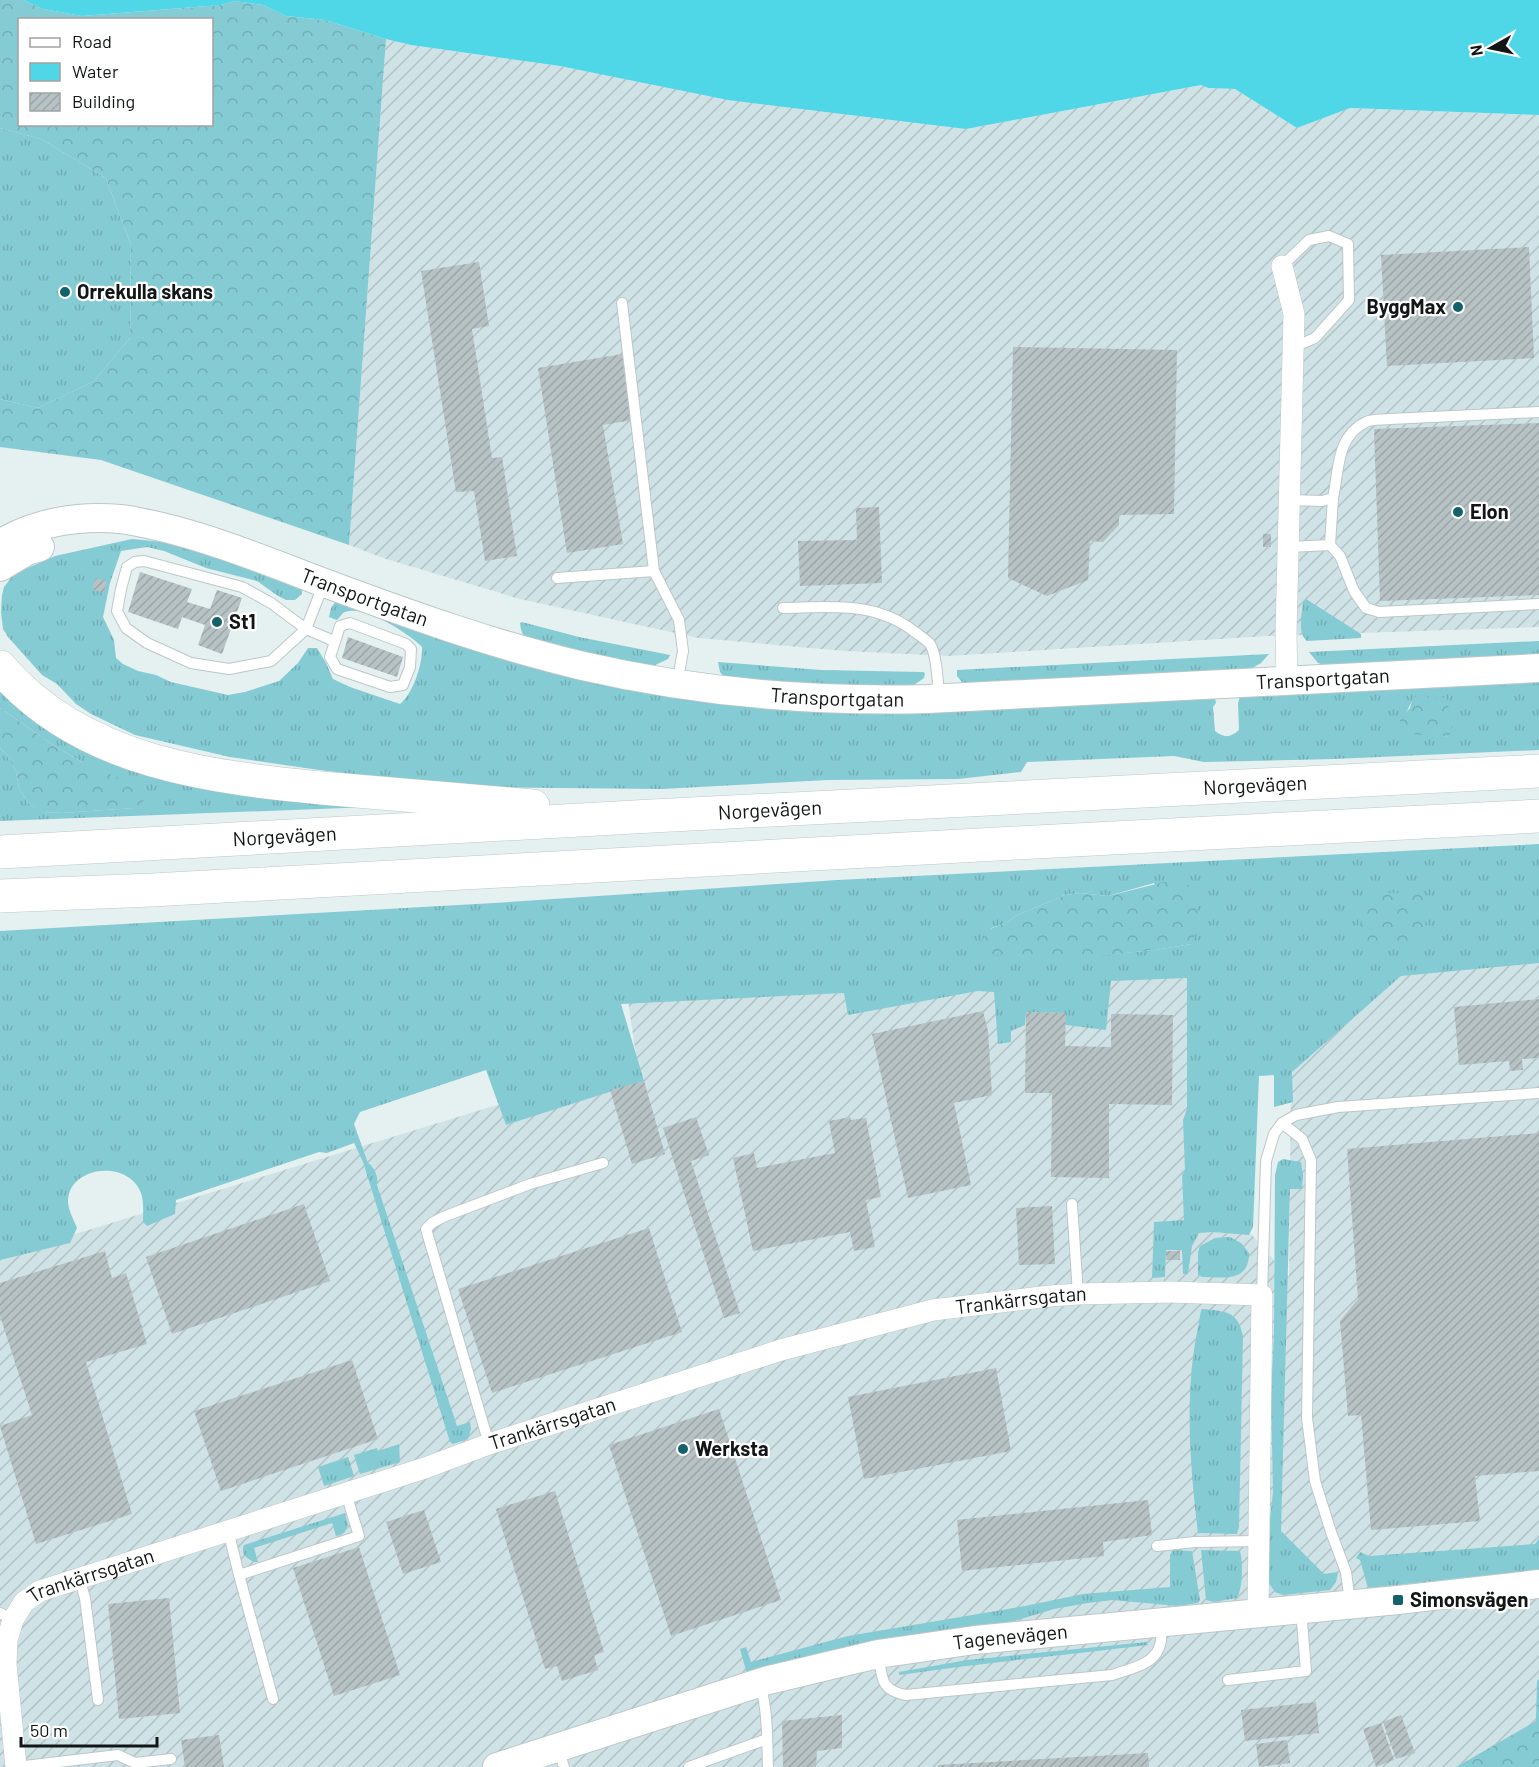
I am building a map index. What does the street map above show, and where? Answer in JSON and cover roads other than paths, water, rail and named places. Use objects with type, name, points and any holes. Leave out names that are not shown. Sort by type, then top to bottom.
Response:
[{"type":"highway","points":[[0,667],[28,697],[73,729],[140,758],[180,768],[284,784],[652,816]]},
{"type":"highway","name":"Norgevägen","points":[[0,852],[1539,771]]},
{"type":"highway","points":[[0,896],[152,890],[1539,816]]},
{"type":"highway","points":[[0,914],[152,890]]},
{"type":"street","points":[[1282,266],[1294,314],[1286,633],[1287,681]]},
{"type":"street","name":"Transportgatan","points":[[0,544],[22,532],[54,523],[89,517],[123,519],[173,529],[218,543],[495,643],[583,666],[677,685],[799,697],[939,698],[1539,668]]},
{"type":"street","name":"Transportgatan","points":[[0,567],[27,551],[59,541],[91,534],[160,527]]},
{"type":"street","name":"Trankärrsgatan","points":[[16,1767],[3,1651],[7,1640],[7,1617],[40,1591],[425,1468],[489,1444],[782,1350],[933,1310],[1078,1294],[1170,1292],[1262,1295]]},
{"type":"street","points":[[1258,1612],[1262,1295]]},
{"type":"street","name":"Tagenevägen","points":[[497,1767],[561,1757],[759,1682],[878,1654],[975,1640],[1539,1584]]},
{"type":"lane","points":[[1282,266],[1309,240],[1329,236],[1348,244],[1349,300],[1316,338],[1294,347]]},
{"type":"lane","points":[[622,303],[654,571],[680,620],[683,651],[677,685]]},
{"type":"lane","points":[[1539,412],[1366,422],[1348,437],[1338,459],[1330,545],[1340,556],[1354,591],[1366,608],[1379,612],[1539,604]]},
{"type":"lane","points":[[1290,500],[1322,501],[1333,498]]},
{"type":"lane","points":[[1289,548],[1330,545]]},
{"type":"lane","points":[[324,583],[306,629],[271,661],[229,669],[191,663],[147,643],[126,628],[117,611],[127,567],[135,562],[144,561],[242,587],[271,603],[306,629],[334,641]]},
{"type":"lane","points":[[557,578],[654,571]]},
{"type":"lane","points":[[783,608],[869,609],[903,623],[930,644],[938,676],[939,698]]},
{"type":"lane","points":[[350,623],[406,644],[411,649],[412,655],[403,685],[390,687],[337,669],[330,657],[334,641],[340,626],[350,623]]},
{"type":"lane","points":[[1262,1295],[1266,1161],[1274,1134],[1282,1123],[1296,1114],[1338,1107],[1539,1093]]},
{"type":"lane","points":[[1282,1123],[1302,1139],[1311,1160],[1307,1418],[1315,1481],[1346,1572],[1350,1604]]},
{"type":"lane","points":[[489,1444],[426,1229],[443,1217],[530,1184],[603,1163]]},
{"type":"lane","points":[[1071,1204],[1078,1294]]},
{"type":"lane","points":[[239,1575],[359,1536],[346,1493]]},
{"type":"lane","points":[[228,1530],[273,1699]]},
{"type":"lane","points":[[1157,1545],[1258,1541]]},
{"type":"lane","points":[[78,1578],[85,1598],[98,1700]]},
{"type":"lane","points":[[1228,1680],[1306,1671],[1301,1608]]},
{"type":"lane","points":[[878,1654],[885,1685],[893,1693],[906,1695],[1112,1675],[1142,1665],[1160,1650],[1162,1636],[1160,1622]]},
{"type":"lane","points":[[759,1682],[764,1698],[768,1767]]},
{"type":"lane","points":[[689,1767],[767,1739]]},
{"type":"lane","points":[[16,1767],[118,1755],[135,1763],[171,1758]]},
{"type":"water","points":[[23,0],[1539,0],[1539,115],[1350,108],[1297,128],[1235,89],[1208,88],[1201,85],[966,129],[728,100],[560,66],[411,45],[325,20],[286,16],[263,5],[234,1],[221,5],[82,16],[43,9]]},
{"type":"place","name":"Orrekulla skans","points":[[65,292]]},
{"type":"place","name":"ByggMax","points":[[1458,307]]},
{"type":"place","name":"Elon","points":[[1458,512]]},
{"type":"place","name":"St1","points":[[217,622]]},
{"type":"place","name":"Werksta","points":[[683,1449]]},
{"type":"place","name":"Simonsvägen","points":[[1398,1600]]}]
